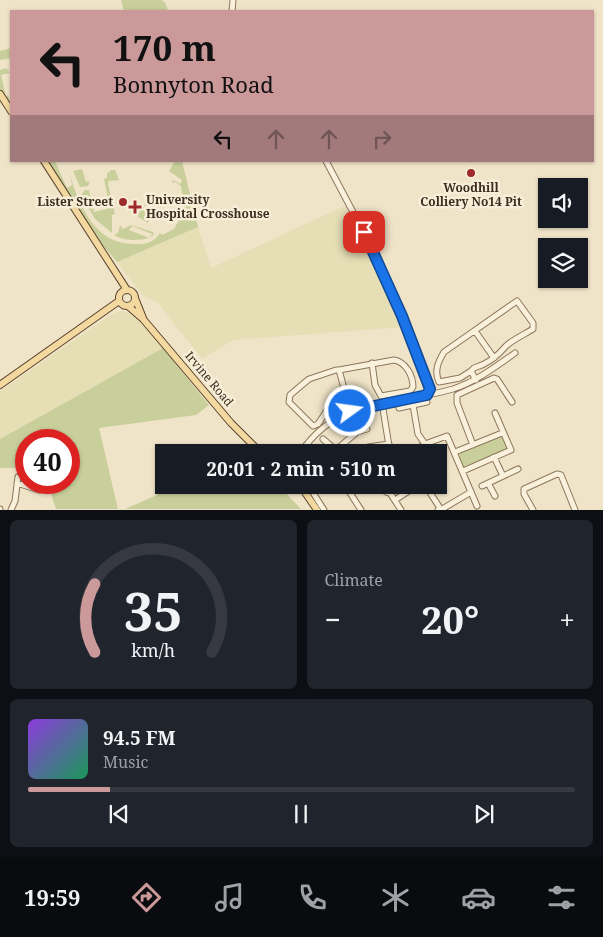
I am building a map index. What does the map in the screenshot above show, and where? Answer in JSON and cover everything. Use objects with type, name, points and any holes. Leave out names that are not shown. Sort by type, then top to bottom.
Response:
[{"type":"main road","points":[[0,94],[10,109]]},
{"type":"main road","points":[[0,385],[120,301],[124,291],[116,275],[45,162]]},
{"type":"main road","points":[[120,301],[123,305],[133,304],[135,298],[132,291],[124,291]]},
{"type":"main road","name":"Irvine Road","points":[[135,298],[143,319]]},
{"type":"main road","name":"Irvine Road","points":[[128,306],[143,319],[231,423],[252,444]]},
{"type":"main road","points":[[309,494],[316,510]]},
{"type":"street","points":[[327,162],[372,248],[402,316],[430,392]]},
{"type":"street","points":[[517,301],[532,323],[533,329],[506,346],[503,352],[484,365],[447,382],[437,379],[439,361],[444,352],[475,331],[517,301]]},
{"type":"street","points":[[475,331],[494,358]]},
{"type":"street","points":[[309,444],[336,419],[364,406],[452,389],[476,380],[515,353]]},
{"type":"street","points":[[339,370],[349,400],[344,406],[328,409],[318,424],[313,426],[289,402],[290,395],[309,379],[339,370],[372,363],[399,361],[409,371],[413,387],[410,391],[381,396],[375,385],[372,363]]},
{"type":"street","points":[[472,371],[476,380]]},
{"type":"street","points":[[474,445],[457,403],[457,396],[494,378],[497,379],[512,402]]},
{"type":"street","points":[[399,408],[427,402]]},
{"type":"street","points":[[382,403],[388,444]]},
{"type":"street","points":[[413,405],[418,434],[425,444],[441,437],[450,439],[478,507]]},
{"type":"street","points":[[328,409],[336,419]]},
{"type":"street","points":[[463,471],[511,450],[502,433],[495,413]]},
{"type":"street","points":[[351,418],[358,432]]},
{"type":"street","points":[[345,444],[358,432],[367,430]]},
{"type":"street","points":[[455,452],[502,433]]},
{"type":"street","points":[[323,438],[330,444]]},
{"type":"street","points":[[494,457],[503,476]]},
{"type":"street","points":[[482,486],[518,469]]},
{"type":"street","points":[[533,510],[524,494],[524,490],[556,474],[561,475],[575,510]]},
{"type":"street","points":[[488,483],[495,496]]},
{"type":"street","points":[[430,494],[439,509],[471,492]]},
{"type":"street","points":[[11,510],[16,494]]},
{"type":"street","points":[[311,494],[324,510]]},
{"type":"street","points":[[351,494],[361,510]]},
{"type":"street","points":[[389,494],[401,510]]},
{"type":"street","points":[[395,500],[404,494]]},
{"type":"shaded area","points":[[344,206],[372,256],[403,327],[233,340],[202,359],[158,303],[142,295],[117,262],[198,227],[211,268]]},
{"type":"shaded area","points":[[122,311],[135,315],[163,348],[0,439],[0,391],[112,314]]},
{"type":"green space","points":[[121,0],[162,0],[168,10],[124,10]]},
{"type":"green space","points":[[10,48],[10,58],[0,60],[0,51]]},
{"type":"green space","points":[[6,68],[10,73],[1,75],[10,104],[0,89],[0,70]]},
{"type":"green space","points":[[48,162],[55,162],[67,188],[72,185],[69,172],[83,209],[98,230],[120,242],[142,244],[148,243],[160,233],[162,235],[174,229],[186,208],[184,207],[181,186],[175,182],[172,183],[173,180],[180,184],[182,180],[169,171],[174,162],[182,162],[198,227],[117,262],[102,244]]},
{"type":"green space","points":[[82,169],[86,182],[90,181],[88,186],[80,187],[73,171]]},
{"type":"green space","points":[[110,170],[115,170],[119,180],[109,181],[108,184],[115,214],[112,215],[112,233],[95,219],[81,195],[85,190],[89,190],[94,212],[110,208],[104,179],[107,178],[107,173]]},
{"type":"green space","points":[[146,203],[143,210],[152,214],[148,223],[137,216]]},
{"type":"green space","points":[[120,225],[123,229],[131,225],[154,234],[150,238],[152,234],[132,226],[129,230],[149,238],[136,240],[117,237],[114,235],[118,233]]},
{"type":"green space","points":[[163,348],[209,405],[196,415],[99,428],[118,509],[56,509],[51,494],[80,494],[80,429],[18,429]]},
{"type":"green space","points":[[15,431],[15,468],[0,468],[0,439]]},
{"type":"green space","points":[[502,435],[507,450],[462,467],[459,453]]},
{"type":"green space","points":[[159,494],[287,494],[301,509],[125,509]]},
{"type":"place","name":"Woodhill Colliery No14 Pit","points":[[471,173]]},
{"type":"place","name":"Lister Street","points":[[123,202]]},
{"type":"place","name":"University Hospital Crosshouse","points":[[135,207]]},
{"type":"route","points":[[350,411],[364,406],[427,395],[430,392],[402,316],[364,232]]}]
